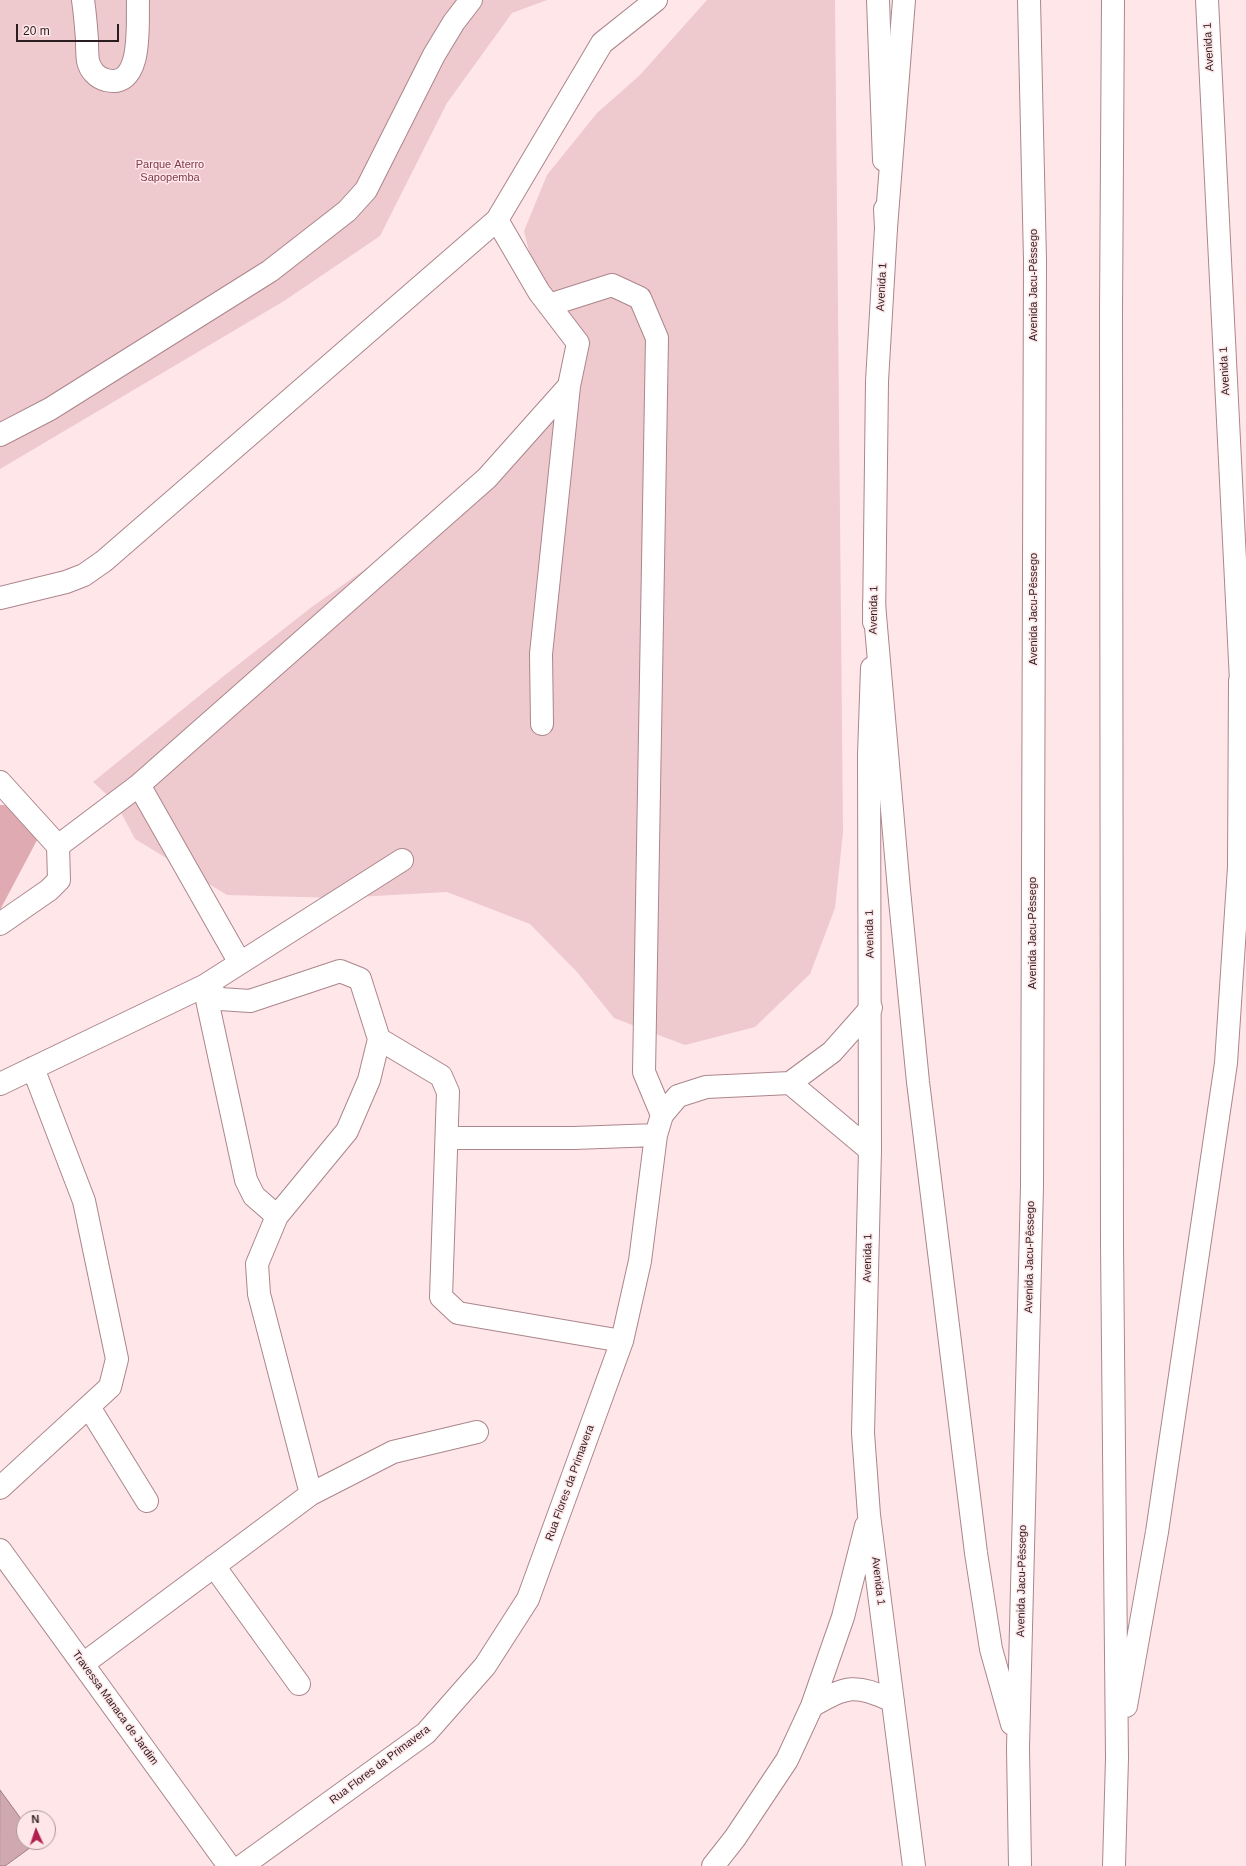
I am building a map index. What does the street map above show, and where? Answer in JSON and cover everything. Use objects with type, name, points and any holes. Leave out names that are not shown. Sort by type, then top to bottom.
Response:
[{"type":"main road","points":[[83,0],[88,61],[92,70],[100,78],[117,81],[127,76],[132,69],[136,58],[138,0]]},
{"type":"main road","points":[[0,436],[50,409],[270,271],[347,211],[366,190],[434,55],[454,22],[471,0]]},
{"type":"main road","points":[[0,598],[66,582],[84,575],[104,561],[497,220],[602,43],[656,0]]},
{"type":"main road","name":"Avenida 1","points":[[878,0],[886,228],[877,381],[874,604],[869,755],[871,1008],[870,1150],[863,1433],[869,1516],[914,1866]]},
{"type":"main road","points":[[886,228],[904,0]]},
{"type":"main road","name":"Avenida Jacu-Pêssego","points":[[1020,1866],[1018,1748],[1032,1186],[1035,260],[1029,0]]},
{"type":"main road","points":[[1113,0],[1111,305],[1112,1244],[1117,1758],[1114,1866]]},
{"type":"main road","name":"Avenida 1","points":[[1207,0],[1240,681],[1246,742]]},
{"type":"main road","points":[[497,220],[539,292],[578,343],[569,386],[541,654],[542,724]]},
{"type":"main road","points":[[549,305],[612,285],[640,298],[657,338],[644,1072],[659,1125]]},
{"type":"main road","points":[[58,846],[139,785],[487,478],[569,386]]},
{"type":"main road","points":[[874,604],[899,890],[918,1082],[974,1538],[991,1649],[1018,1748]]},
{"type":"main road","points":[[1117,1758],[1157,1532],[1226,1064],[1239,867],[1240,681]]},
{"type":"main road","points":[[0,782],[58,846],[60,880],[49,890],[0,924]]},
{"type":"main road","points":[[139,785],[240,963]]},
{"type":"main road","points":[[0,1084],[204,986],[402,860]]},
{"type":"main road","points":[[204,986],[220,999],[250,1001],[340,971],[360,979],[379,1039],[369,1080],[347,1131],[277,1216],[257,1264],[259,1294],[311,1494]]},
{"type":"main road","points":[[204,986],[246,1180],[254,1196],[277,1216]]},
{"type":"main road","points":[[447,1138],[574,1138],[659,1125],[678,1096],[706,1087],[790,1084],[832,1052],[871,1008]]},
{"type":"main road","points":[[379,1039],[441,1076],[448,1092],[441,1297],[458,1313],[622,1341]]},
{"type":"main road","points":[[0,1488],[110,1387],[117,1359],[84,1201],[33,1068]]},
{"type":"main road","points":[[790,1084],[870,1150]]},
{"type":"main road","name":"Rua Flores da Primavera","points":[[242,1866],[426,1733],[485,1666],[528,1599],[622,1341],[640,1261],[659,1125]]},
{"type":"main road","points":[[89,1407],[146,1501]]},
{"type":"main road","points":[[83,1664],[311,1494],[393,1452],[477,1432]]},
{"type":"main road","points":[[713,1866],[735,1838],[787,1760],[812,1706],[843,1617],[869,1516]]},
{"type":"main road","name":"Travessa Manaca de Jardim","points":[[0,1550],[229,1866]]},
{"type":"main road","points":[[214,1566],[299,1684]]},
{"type":"main road","points":[[812,1706],[836,1692],[853,1689],[872,1692],[893,1701]]},
{"type":"green space","name":"Parque Aterro Sapopemba","points":[[0,0],[547,0],[512,13],[447,103],[380,236],[284,301],[0,469]]},
{"type":"green space","points":[[707,0],[835,0],[843,832],[835,908],[810,974],[755,1027],[685,1045],[614,1018],[577,972],[530,924],[447,892],[338,898],[227,895],[135,839],[116,803],[93,782],[313,606],[408,539],[569,386],[578,343],[539,292],[524,231],[547,175],[597,113],[640,75]]},
{"type":"shaded area","points":[[0,805],[23,806],[44,827],[0,910]]},
{"type":"building","points":[[0,1790],[16,1812],[16,1850],[27,1850],[5,1866],[0,1866]]}]
